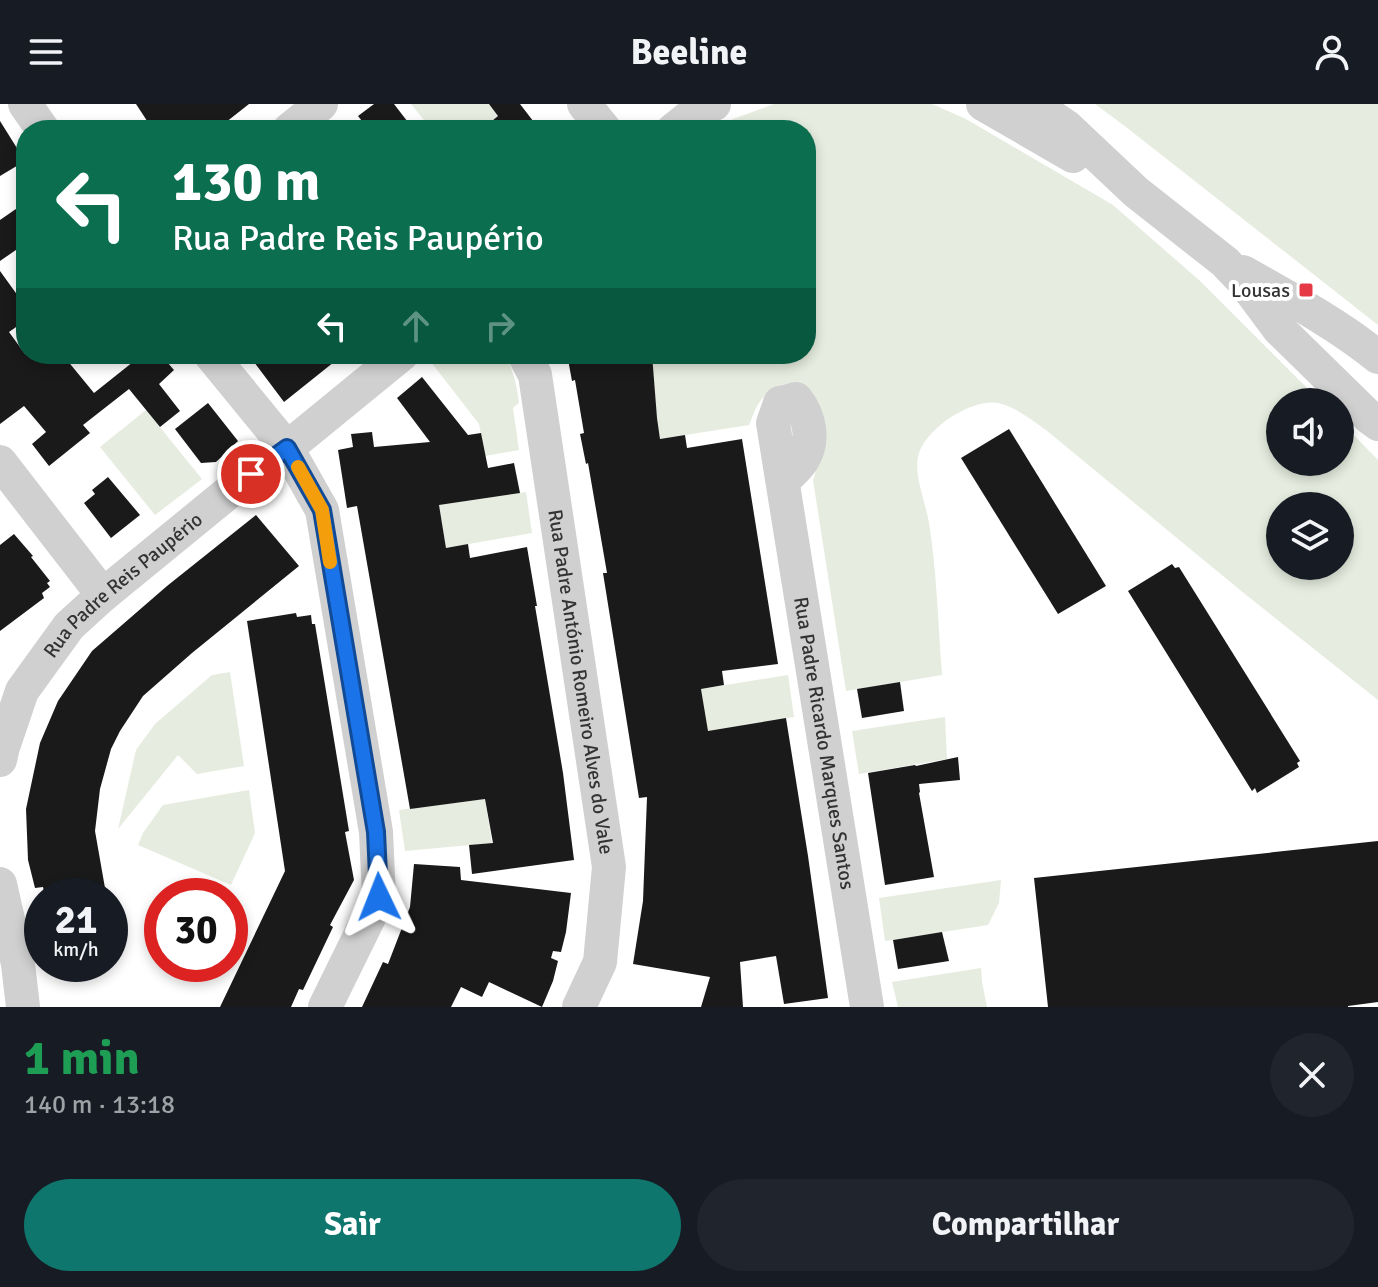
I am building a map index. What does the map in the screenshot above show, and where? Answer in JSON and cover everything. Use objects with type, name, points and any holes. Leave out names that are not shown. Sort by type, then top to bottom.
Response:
[{"type":"street","points":[[301,120],[321,104]]},
{"type":"street","points":[[584,104],[597,120]]},
{"type":"street","points":[[983,104],[1136,192]]},
{"type":"street","points":[[1033,104],[1067,127],[1136,192],[1225,262],[1279,329],[1378,424]]},
{"type":"street","points":[[1225,262],[1274,289],[1378,357]]},
{"type":"street","points":[[1311,361],[1339,330]]},
{"type":"street","points":[[218,364],[287,448],[322,510],[376,832],[379,897],[325,1007]]},
{"type":"street","name":"Rua Padre Reis Paupério","points":[[0,760],[22,691],[69,626],[251,474],[390,364]]},
{"type":"street","name":"Rua Padre António Romeiro Alves do Vale","points":[[529,364],[535,375],[609,867],[600,962],[579,1007]]},
{"type":"street","points":[[0,462],[103,595]]},
{"type":"street","name":"Rua Padre Ricardo Marques Santos","points":[[783,481],[867,1007]]},
{"type":"street","points":[[0,884],[18,964],[23,1007]]},
{"type":"shaded area","points":[[411,104],[489,104],[498,116],[493,120],[424,120]]},
{"type":"shaded area","points":[[774,104],[932,104],[966,119],[1113,205],[1199,280],[1307,388],[1266,388],[1266,476],[1354,476],[1354,435],[1378,460],[1378,700],[1046,430],[1024,414],[998,403],[975,406],[950,418],[929,436],[918,457],[918,473],[934,561],[942,675],[846,691],[813,480],[824,431],[819,405],[805,388],[790,383],[767,393],[749,425],[660,439],[653,364],[816,364],[816,120],[732,120]]},
{"type":"shaded area","points":[[1095,104],[1378,104],[1378,325],[1126,127]]},
{"type":"shaded area","points":[[433,364],[509,364],[519,403],[513,408],[519,450],[485,456],[479,424]]},
{"type":"shaded area","points":[[146,410],[202,479],[155,515],[100,447]]},
{"type":"shaded area","points":[[526,492],[532,533],[446,548],[439,505]]},
{"type":"shaded area","points":[[230,672],[244,766],[197,774],[178,755],[118,829],[136,750],[155,724],[212,675]]},
{"type":"shaded area","points":[[788,675],[794,717],[708,732],[701,689]]},
{"type":"shaded area","points":[[945,717],[947,759],[859,774],[852,731]]},
{"type":"shaded area","points":[[249,790],[255,833],[234,878],[215,878],[138,845],[163,805]]},
{"type":"shaded area","points":[[485,799],[492,843],[405,851],[399,810]]},
{"type":"shaded area","points":[[1001,880],[999,903],[988,925],[885,941],[879,898]]},
{"type":"shaded area","points":[[981,968],[987,1007],[898,1007],[892,982]]},
{"type":"building","points":[[136,104],[249,104],[229,120],[146,120]]},
{"type":"building","points":[[374,104],[394,104],[406,120],[361,120],[358,116]]},
{"type":"building","points":[[489,104],[520,104],[532,120],[493,120],[498,116]]},
{"type":"building","points":[[0,121],[16,147],[16,166],[0,176]]},
{"type":"building","points":[[16,209],[16,250],[0,261],[0,220]]},
{"type":"building","points":[[0,271],[16,293],[16,327],[9,332],[16,342],[16,364],[70,364],[94,393],[130,364],[169,364],[174,370],[159,384],[180,411],[160,427],[129,389],[83,425],[90,433],[49,466],[32,444],[46,432],[24,406],[0,424]]},
{"type":"building","points":[[256,364],[332,364],[284,402]]},
{"type":"building","points":[[569,364],[653,364],[660,439],[685,435],[687,448],[742,439],[778,664],[722,671],[724,685],[701,689],[708,731],[786,718],[828,998],[784,1004],[776,956],[740,962],[743,1007],[701,1007],[710,977],[633,964],[643,901],[647,797],[639,798],[603,573],[607,573],[580,434],[584,433],[575,380],[572,381]]},
{"type":"building","points":[[422,377],[468,435],[481,433],[488,468],[514,463],[520,493],[439,505],[446,548],[468,544],[470,558],[527,547],[574,860],[472,874],[469,845],[493,843],[485,799],[410,809],[357,506],[347,508],[338,450],[353,447],[351,434],[372,432],[374,447],[430,442],[397,398]]},
{"type":"building","points":[[208,403],[238,441],[216,462],[201,463],[175,429]]},
{"type":"building","points":[[1009,429],[1106,586],[1058,614],[961,458]]},
{"type":"building","points":[[108,477],[140,515],[111,538],[84,503],[95,494],[92,490]]},
{"type":"building","points":[[256,515],[299,566],[143,696],[120,731],[111,749],[100,789],[95,831],[103,878],[32,878],[28,860],[26,809],[40,743],[58,701],[92,651]]},
{"type":"building","points":[[14,534],[50,581],[47,583],[50,587],[42,593],[44,598],[0,631],[0,545]]},
{"type":"building","points":[[1172,564],[1175,568],[1179,567],[1300,761],[1297,763],[1299,767],[1257,793],[1255,788],[1252,791],[1128,591]]},
{"type":"building","points":[[296,613],[297,617],[311,615],[349,831],[345,832],[354,880],[330,925],[333,927],[303,990],[299,989],[291,1007],[220,1007],[232,982],[248,982],[248,948],[285,871],[247,621]]},
{"type":"building","points":[[900,682],[904,711],[862,718],[857,689]]},
{"type":"building","points":[[958,757],[960,780],[919,784],[934,877],[885,885],[868,773]]},
{"type":"building","points":[[1378,841],[1378,1002],[1348,1007],[1048,1007],[1034,878]]},
{"type":"building","points":[[414,864],[460,867],[461,880],[571,893],[561,952],[553,951],[551,958],[558,961],[542,1007],[489,982],[482,997],[461,987],[451,1007],[362,1007],[383,962],[388,964],[410,907]]},
{"type":"building","points":[[942,932],[949,961],[898,969],[893,940]]},
{"type":"slow traffic","points":[[298,467],[322,510],[330,562]]},
{"type":"place","name":"Lousas","points":[[1306,290]]},
{"type":"route","points":[[251,474],[287,448],[322,510],[376,832],[379,897]]}]
